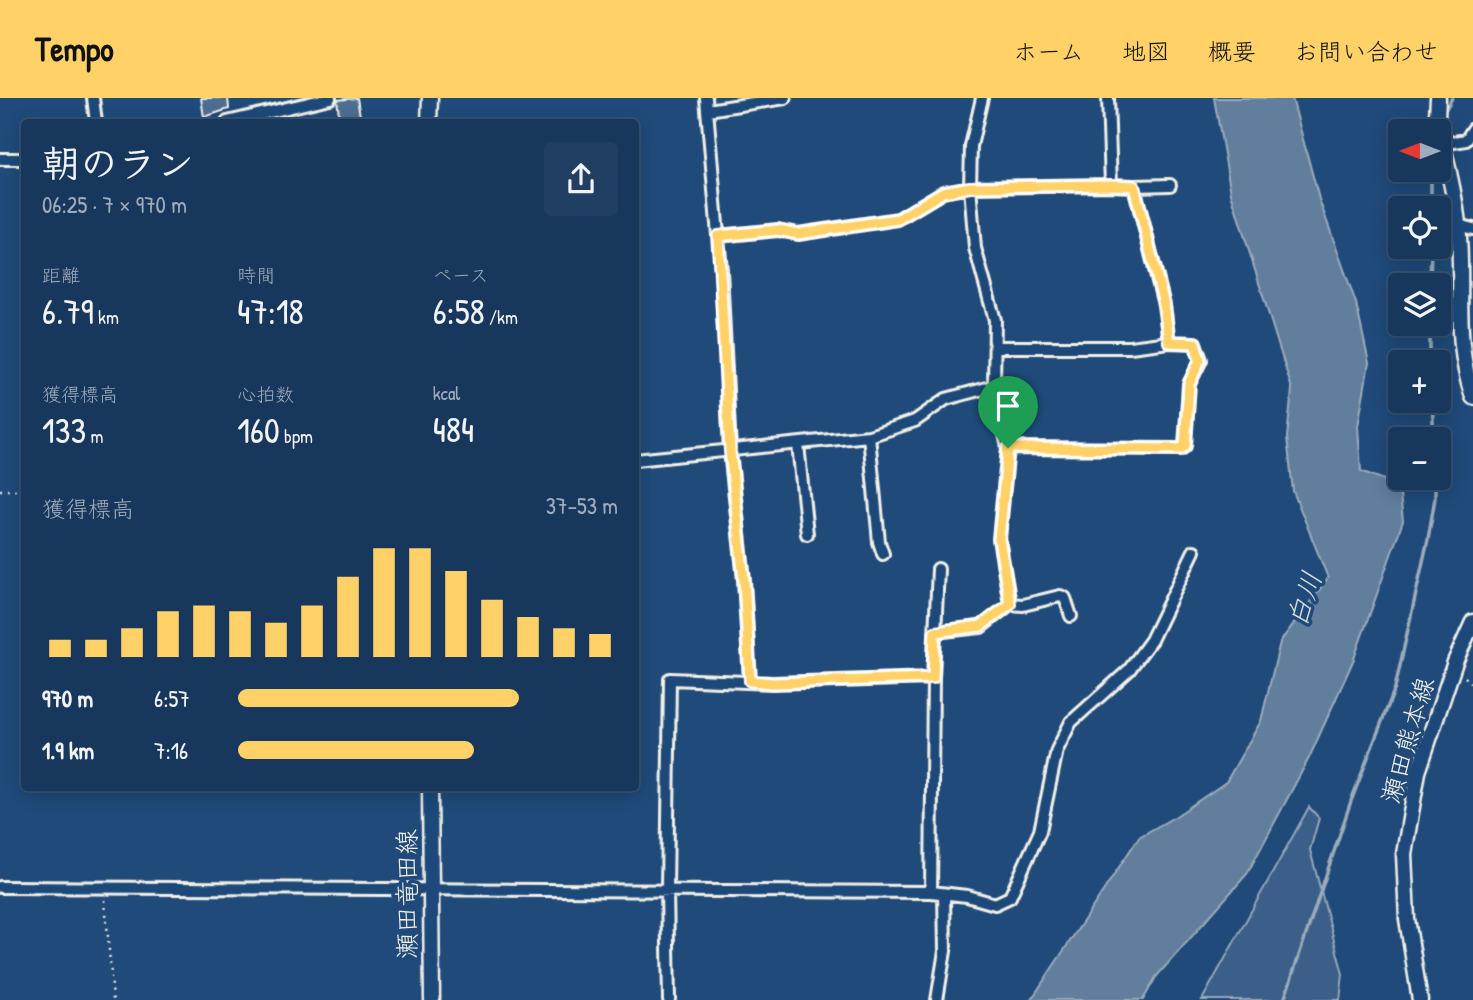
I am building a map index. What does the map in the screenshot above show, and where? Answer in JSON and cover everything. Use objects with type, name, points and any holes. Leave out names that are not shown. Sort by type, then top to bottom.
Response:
[{"type":"main road","points":[[429,98],[429,119]]},
{"type":"main road","points":[[1438,98],[1438,119]]},
{"type":"main road","points":[[1450,182],[1458,225],[1459,332],[1466,375],[1473,397]]},
{"type":"main road","name":"瀬田熊本線","points":[[1420,1000],[1407,919],[1404,854],[1418,772],[1455,662],[1473,622]]},
{"type":"main road","name":"瀬田竜田線","points":[[430,791],[432,1000]]},
{"type":"street","points":[[93,98],[96,119]]},
{"type":"street","points":[[240,119],[330,98]]},
{"type":"street","points":[[706,98],[718,236],[730,451],[744,580],[750,681]]},
{"type":"street","points":[[708,110],[785,98]]},
{"type":"street","points":[[982,98],[971,146],[970,187],[975,248],[995,320],[994,386],[1008,448],[999,539],[1010,604]]},
{"type":"street","points":[[1108,98],[1111,185]]},
{"type":"street","points":[[1451,142],[1466,140],[1473,129]]},
{"type":"street","points":[[0,159],[21,159]]},
{"type":"street","points":[[718,236],[778,230],[798,234],[898,219],[943,192],[970,187],[1170,184]]},
{"type":"street","points":[[1134,186],[1164,305],[1169,342]]},
{"type":"street","points":[[1458,225],[1473,229]]},
{"type":"street","points":[[995,347],[1195,343],[1200,360],[1189,384],[1185,446],[1181,449],[1008,448]]},
{"type":"street","points":[[639,460],[869,436],[915,421],[946,399],[994,386]]},
{"type":"street","points":[[869,436],[879,542],[883,554]]},
{"type":"street","points":[[799,444],[807,534]]},
{"type":"street","points":[[0,887],[930,892],[967,896],[995,904],[1010,897],[1040,831],[1057,750],[1071,722],[1129,670],[1151,640],[1194,551]]},
{"type":"street","points":[[930,892],[937,569]]},
{"type":"street","points":[[935,632],[981,626],[1010,604],[1023,605],[1060,596],[1065,598],[1071,616]]},
{"type":"street","points":[[670,1000],[667,890],[670,679],[772,683],[933,678]]},
{"type":"street","points":[[937,1000],[945,951],[944,894]]},
{"type":"path","points":[[0,490],[21,490]]},
{"type":"path","points":[[104,886],[113,1000]]},
{"type":"shaded area","points":[[1214,98],[1292,98],[1319,199],[1356,303],[1369,363],[1358,426],[1361,471],[1388,479],[1388,490],[1399,490],[1403,521],[1353,661],[1309,758],[1247,874],[1156,977],[1143,1000],[1031,1000],[1139,837],[1226,782],[1261,721],[1280,642],[1328,578],[1293,491],[1287,437],[1292,389],[1231,193]]},
{"type":"shaded area","points":[[1309,807],[1319,818],[1310,850],[1343,974],[1340,1000],[1202,1000]]},
{"type":"building","points":[[201,98],[228,98],[229,109],[204,117]]},
{"type":"building","points":[[357,98],[360,119],[340,119],[337,100]]},
{"type":"waterway","points":[[1443,114],[1452,98]]},
{"type":"waterway","points":[[1431,182],[1431,196]]},
{"type":"waterway","points":[[1430,273],[1431,259]]},
{"type":"waterway","points":[[1430,336],[1430,350]]},
{"type":"waterway","points":[[1433,413],[1433,427]]},
{"type":"waterway","points":[[1284,1000],[1351,801],[1395,688],[1428,539],[1435,490]]},
{"type":"route","points":[[1134,186],[1164,305],[1169,342],[1195,343],[1200,360],[1189,384],[1185,446],[1181,449],[1139,450],[1008,448],[999,539],[1010,604],[981,626],[935,632],[933,678],[772,683],[750,681],[744,580],[730,451],[718,236],[778,230],[798,234],[898,219],[943,192],[970,187],[1134,186]]},
{"type":"water label","name":"白川","points":[[1304,599]]}]
